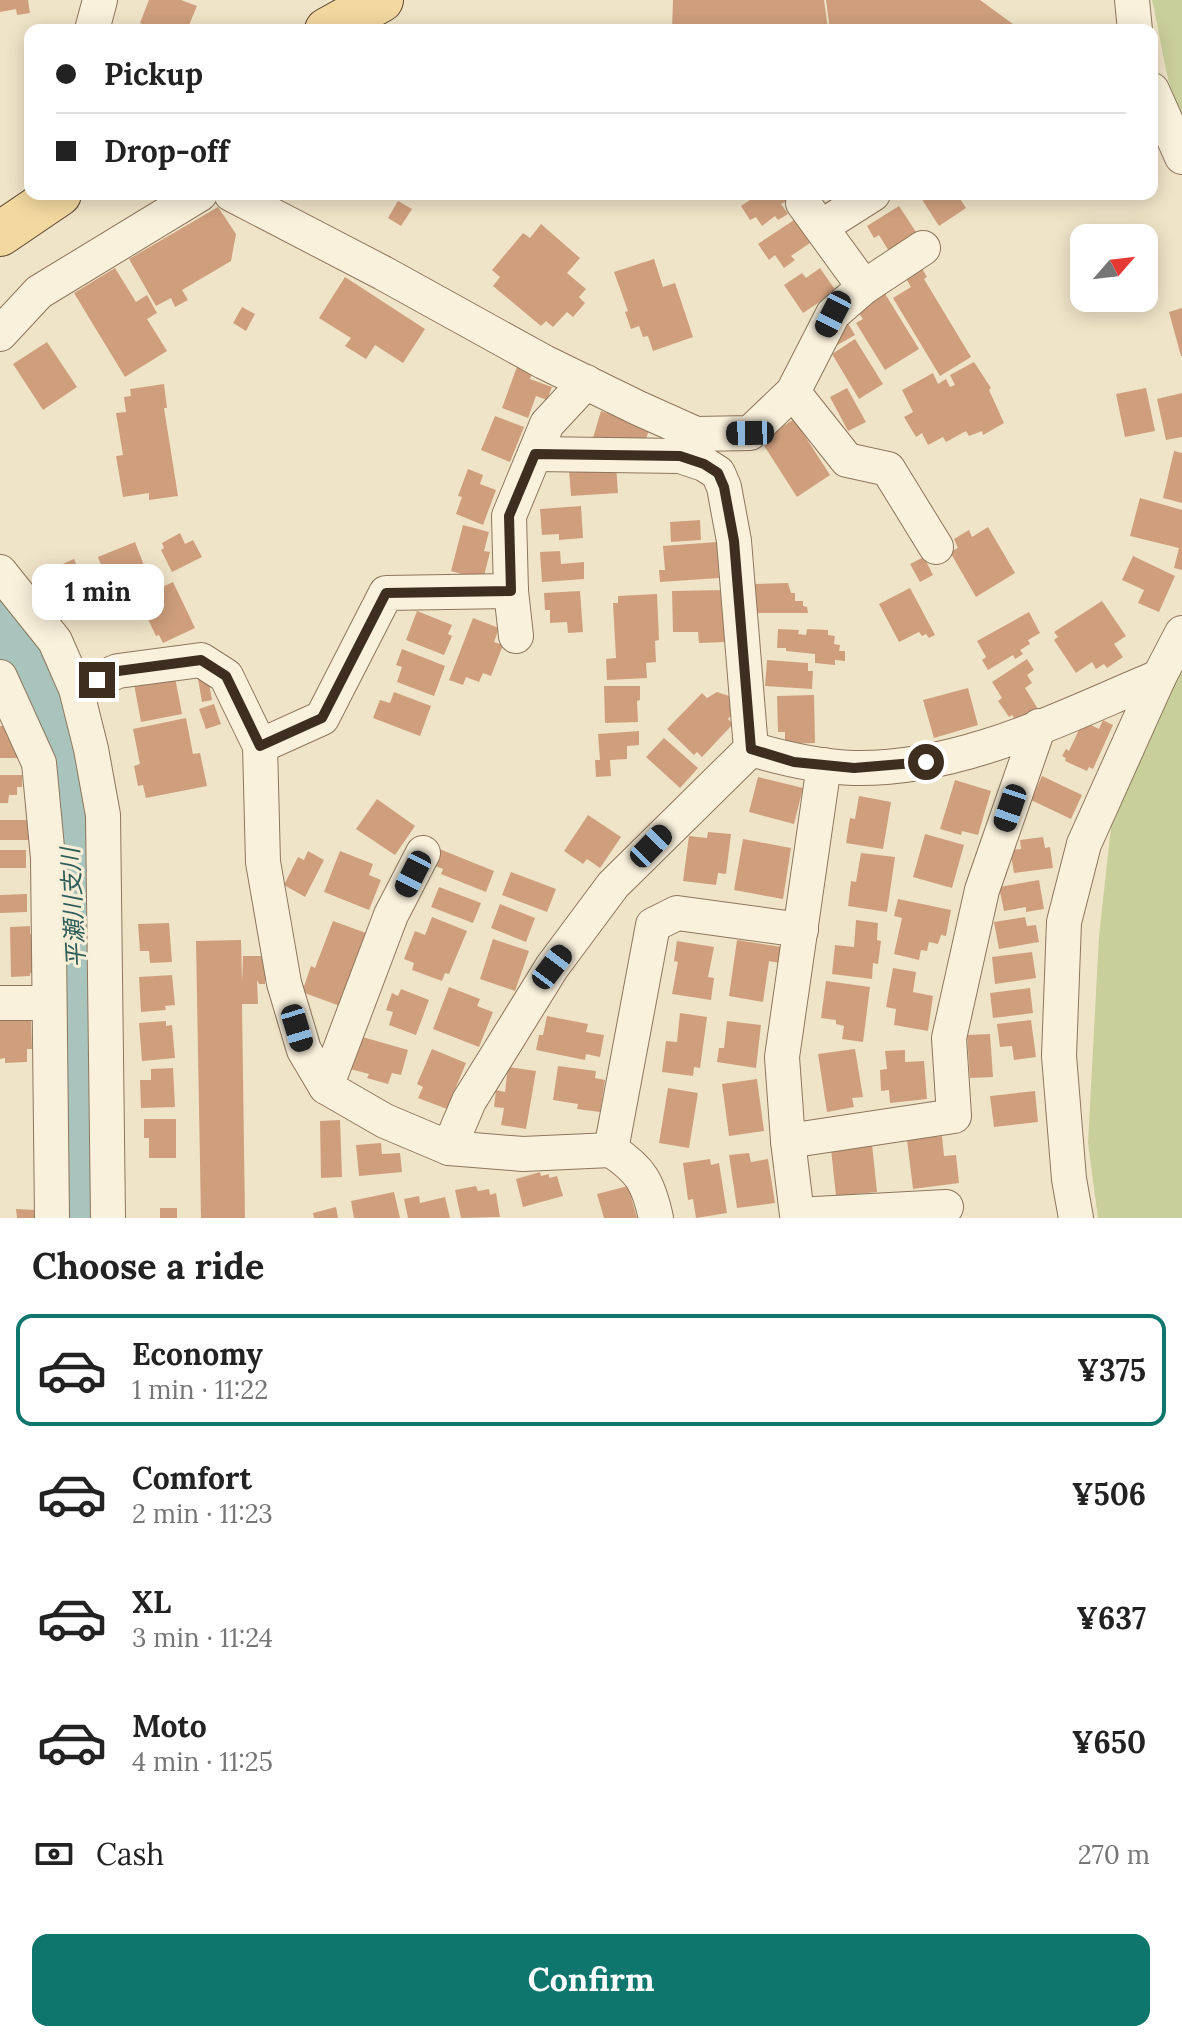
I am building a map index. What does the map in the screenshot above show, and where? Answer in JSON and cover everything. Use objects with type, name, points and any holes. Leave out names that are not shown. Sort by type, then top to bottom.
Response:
[{"type":"main road","points":[[338,24],[381,0]]},
{"type":"main road","points":[[0,234],[50,200]]},
{"type":"street","points":[[94,24],[100,0]]},
{"type":"street","points":[[1132,0],[1134,24]]},
{"type":"street","points":[[1158,103],[1182,157]]},
{"type":"street","points":[[0,334],[39,292],[190,200]]},
{"type":"street","points":[[242,200],[586,382],[696,434],[750,433],[793,392],[833,314],[864,287],[923,248]]},
{"type":"street","points":[[856,200],[812,215],[864,287]]},
{"type":"street","points":[[516,636],[509,516],[547,424],[586,382]]},
{"type":"street","points":[[793,392],[847,460],[888,469],[936,547]]},
{"type":"street","points":[[535,454],[680,456],[704,464],[718,473],[724,487],[734,541],[751,749]]},
{"type":"street","points":[[0,572],[55,641],[76,689],[103,815],[108,1218]]},
{"type":"street","points":[[260,746],[322,718],[386,593],[511,591]]},
{"type":"street","points":[[1076,1218],[1069,1179],[1059,1056],[1064,922],[1084,844],[1182,633]]},
{"type":"street","points":[[76,689],[118,671],[201,660],[226,676],[260,746],[263,862],[284,983],[304,1050],[326,1087],[385,1121],[449,1148],[523,1154],[611,1150],[636,1166],[651,1197],[656,1218]]},
{"type":"street","points":[[751,749],[794,762],[854,768],[926,762],[1019,736],[1159,677]]},
{"type":"street","points":[[4,696],[39,763],[48,858],[52,1218]]},
{"type":"street","points":[[788,1141],[954,1116],[949,1038],[982,890],[1039,726]]},
{"type":"street","points":[[449,1148],[469,1101],[543,981],[604,897],[670,826],[751,749]]},
{"type":"street","points":[[824,765],[782,1057],[797,1215],[946,1207]]},
{"type":"street","points":[[326,1087],[391,915],[423,853]]},
{"type":"street","points":[[611,1150],[653,925],[677,913],[801,930]]},
{"type":"street","points":[[0,1003],[49,1003]]},
{"type":"green space","points":[[1152,0],[1182,0],[1182,122],[1168,76]]},
{"type":"green space","points":[[1182,652],[1182,1218],[1098,1218],[1088,1143],[1099,936],[1112,818]]},
{"type":"building","points":[[0,0],[28,0],[30,13],[17,15],[16,9],[0,12]]},
{"type":"building","points":[[149,0],[181,0],[197,6],[190,24],[140,23]]},
{"type":"building","points":[[673,0],[824,0],[827,24],[672,24]]},
{"type":"building","points":[[826,0],[980,0],[1013,24],[829,24]]},
{"type":"building","points":[[750,200],[786,200],[781,204],[788,214],[778,220],[775,216],[762,226],[756,217],[750,220],[741,206]]},
{"type":"building","points":[[922,200],[961,200],[966,208],[939,226]]},
{"type":"building","points":[[398,201],[412,209],[401,226],[388,218]]},
{"type":"building","points":[[899,206],[918,235],[890,253],[879,235],[874,238],[867,226]]},
{"type":"building","points":[[218,207],[236,234],[231,261],[182,290],[188,300],[175,307],[171,298],[156,306],[129,259]]},
{"type":"building","points":[[794,220],[810,243],[791,256],[795,260],[784,268],[775,255],[769,260],[758,244]]},
{"type":"building","points":[[541,224],[580,258],[567,273],[586,289],[579,297],[585,303],[573,317],[567,312],[553,327],[546,321],[541,326],[493,286],[500,277],[492,270],[523,233],[530,238]]},
{"type":"building","points":[[654,259],[663,287],[675,283],[693,337],[653,351],[648,336],[643,337],[639,326],[631,329],[614,272]]},
{"type":"building","points":[[920,265],[927,277],[924,279],[971,357],[940,376],[893,298],[911,287],[904,275]]},
{"type":"building","points":[[115,268],[136,302],[147,295],[157,313],[147,319],[167,351],[125,377],[74,293]]},
{"type":"building","points":[[820,268],[836,291],[803,313],[784,285],[802,273],[806,278]]},
{"type":"building","points":[[345,277],[425,329],[403,363],[375,345],[366,359],[345,346],[351,338],[319,318]]},
{"type":"building","points":[[884,292],[919,349],[885,370],[856,323],[863,319],[856,309]]},
{"type":"building","points":[[242,307],[255,314],[246,331],[233,323]]},
{"type":"building","points":[[1182,308],[1182,356],[1181,356],[1169,312]]},
{"type":"building","points":[[846,320],[855,335],[834,347]]},
{"type":"building","points":[[855,339],[883,384],[859,399],[832,354]]},
{"type":"building","points":[[47,342],[77,387],[43,410],[13,364]]},
{"type":"building","points":[[974,362],[991,388],[989,390],[1004,423],[983,435],[982,431],[969,436],[966,431],[946,442],[943,437],[928,445],[922,433],[916,437],[904,417],[913,412],[902,390],[933,373],[938,384],[946,379],[950,387],[955,385],[950,375]]},
{"type":"building","points":[[518,364],[533,370],[530,379],[552,387],[547,400],[536,396],[528,418],[502,408]]},
{"type":"building","points":[[164,384],[167,408],[164,408],[178,496],[149,500],[149,493],[123,497],[116,456],[123,455],[116,413],[126,412],[124,397],[131,396],[130,389]]},
{"type":"building","points":[[847,388],[866,422],[848,431],[830,397]]},
{"type":"building","points":[[1146,388],[1155,431],[1125,437],[1116,394]]},
{"type":"building","points":[[1182,393],[1182,437],[1166,440],[1157,399]]},
{"type":"building","points":[[601,411],[650,428],[644,444],[628,443],[613,437],[609,447],[592,441]]},
{"type":"building","points":[[495,416],[524,427],[510,462],[481,450]]},
{"type":"building","points":[[794,419],[830,475],[797,497],[761,441]]},
{"type":"building","points":[[1174,451],[1182,453],[1182,503],[1163,498]]},
{"type":"building","points":[[616,466],[618,493],[571,496],[569,469]]},
{"type":"building","points":[[468,469],[483,475],[480,484],[496,490],[483,525],[456,514],[462,497],[458,496]]},
{"type":"building","points":[[1140,498],[1182,510],[1182,570],[1174,568],[1179,548],[1130,536]]},
{"type":"building","points":[[581,506],[583,538],[559,540],[559,534],[542,535],[540,509]]},
{"type":"building","points":[[700,520],[701,540],[671,542],[670,522]]},
{"type":"building","points":[[463,525],[489,532],[484,551],[490,552],[483,580],[451,571]]},
{"type":"building","points":[[988,527],[1015,573],[976,597],[950,552],[958,548],[954,539],[969,530],[972,537]]},
{"type":"building","points":[[180,533],[185,544],[193,540],[202,557],[172,572],[161,550],[164,548],[162,543]]},
{"type":"building","points":[[135,542],[145,568],[108,583],[98,557]]},
{"type":"building","points":[[717,542],[719,578],[660,582],[659,570],[665,570],[663,546]]},
{"type":"building","points":[[560,551],[561,564],[584,562],[584,579],[542,582],[540,552]]},
{"type":"building","points":[[1133,556],[1175,576],[1159,612],[1138,603],[1144,590],[1122,580]]},
{"type":"building","points":[[924,557],[933,575],[920,582],[910,564]]},
{"type":"building","points":[[74,559],[85,585],[49,601],[37,575]]},
{"type":"building","points":[[173,582],[195,628],[163,643],[159,635],[156,636],[138,598]]},
{"type":"building","points":[[788,583],[791,593],[795,593],[795,601],[803,601],[808,613],[755,613],[754,584]]},
{"type":"building","points":[[910,588],[935,635],[929,638],[919,632],[899,642],[879,604]]},
{"type":"building","points":[[724,590],[725,642],[699,643],[698,632],[673,632],[672,591]]},
{"type":"building","points":[[580,591],[583,632],[568,633],[567,622],[550,623],[550,610],[545,610],[544,593]]},
{"type":"building","points":[[657,594],[659,640],[655,641],[656,662],[646,663],[647,678],[607,680],[606,659],[616,658],[613,603],[618,603],[618,596]]},
{"type":"building","points":[[1102,601],[1126,636],[1114,644],[1123,657],[1107,668],[1104,664],[1096,669],[1092,662],[1076,673],[1054,640],[1058,637],[1054,632]]},
{"type":"building","points":[[417,611],[452,625],[448,634],[452,636],[444,655],[406,640]]},
{"type":"building","points":[[1029,612],[1040,633],[1028,640],[1030,644],[1020,650],[1023,654],[1015,659],[1013,655],[988,670],[982,660],[986,657],[977,641]]},
{"type":"building","points":[[473,618],[499,628],[494,642],[503,645],[491,676],[483,673],[479,682],[466,677],[463,685],[449,680]]},
{"type":"building","points":[[778,629],[799,630],[798,634],[806,635],[807,629],[828,630],[828,635],[835,636],[834,644],[840,645],[839,651],[845,651],[845,661],[835,660],[835,665],[815,663],[815,654],[777,648]]},
{"type":"building","points":[[402,649],[445,666],[434,696],[397,682],[402,667],[396,665]]},
{"type":"building","points":[[1027,659],[1034,670],[1027,675],[1032,683],[1025,688],[1038,709],[1017,723],[998,701],[1002,698],[992,682]]},
{"type":"building","points":[[767,660],[808,663],[808,671],[813,671],[812,689],[765,686]]},
{"type":"building","points":[[175,677],[182,714],[141,722],[134,684]]},
{"type":"building","points":[[208,677],[212,700],[202,702],[198,679]]},
{"type":"building","points":[[604,686],[640,686],[638,722],[605,723]]},
{"type":"building","points":[[968,688],[978,725],[934,738],[923,700]]},
{"type":"building","points":[[394,692],[431,706],[420,736],[373,718],[380,700],[390,703]]},
{"type":"building","points":[[717,692],[729,696],[732,702],[732,714],[728,719],[733,724],[702,757],[697,752],[694,755],[667,729],[702,693],[707,698]]},
{"type":"building","points":[[814,695],[815,743],[785,744],[785,732],[778,732],[777,696]]},
{"type":"building","points":[[214,704],[221,724],[206,729],[199,709]]},
{"type":"building","points":[[186,718],[193,754],[200,753],[207,786],[146,798],[143,785],[138,786],[134,766],[140,764],[133,729]]},
{"type":"building","points":[[1103,720],[1113,725],[1093,769],[1089,767],[1087,771],[1065,761],[1066,758],[1062,756],[1066,749],[1069,751],[1083,721],[1099,729]]},
{"type":"building","points":[[0,726],[7,726],[18,734],[17,758],[0,758]]},
{"type":"building","points":[[639,731],[639,745],[627,746],[627,759],[610,760],[611,776],[596,777],[595,760],[600,760],[598,734]]},
{"type":"building","points":[[664,738],[698,768],[680,788],[646,757]]},
{"type":"building","points":[[0,775],[22,775],[22,787],[17,787],[17,795],[9,795],[8,803],[0,803]]},
{"type":"building","points":[[1042,776],[1082,795],[1071,819],[1031,800]]},
{"type":"building","points":[[758,777],[803,788],[794,824],[749,812]]},
{"type":"building","points":[[955,780],[991,791],[978,835],[962,831],[961,835],[940,829]]},
{"type":"building","points":[[859,796],[891,802],[883,849],[846,843],[850,818],[855,819]]},
{"type":"building","points":[[377,799],[415,826],[395,855],[356,829]]},
{"type":"building","points":[[588,815],[621,837],[600,868],[587,859],[583,864],[564,851]]},
{"type":"building","points":[[0,820],[28,820],[28,840],[0,840]]},
{"type":"building","points":[[708,832],[731,834],[726,874],[718,873],[716,885],[683,881],[689,836],[707,838]]},
{"type":"building","points":[[925,834],[964,845],[952,888],[913,877]]},
{"type":"building","points":[[1043,837],[1045,848],[1050,847],[1053,868],[1014,873],[1010,850],[1021,849],[1020,840]]},
{"type":"building","points":[[743,839],[791,848],[783,899],[734,890]]},
{"type":"building","points":[[437,848],[494,871],[486,892],[441,874],[443,869],[430,864]]},
{"type":"building","points":[[0,850],[26,850],[26,868],[0,868]]},
{"type":"building","points":[[308,851],[324,860],[305,897],[284,885],[298,857],[304,860]]},
{"type":"building","points":[[340,851],[373,864],[369,875],[381,880],[369,910],[324,892]]},
{"type":"building","points":[[861,853],[895,857],[887,912],[848,906],[851,881],[856,882]]},
{"type":"building","points":[[511,872],[556,889],[547,912],[502,895]]},
{"type":"building","points":[[1039,880],[1044,909],[1026,912],[1026,907],[1004,911],[999,887]]},
{"type":"building","points":[[439,887],[481,903],[473,923],[431,907]]},
{"type":"building","points":[[27,894],[27,912],[0,913],[0,895]]},
{"type":"building","points":[[898,899],[951,910],[946,936],[941,935],[938,944],[929,942],[927,951],[921,950],[919,960],[894,954],[902,918],[894,916]]},
{"type":"building","points":[[500,904],[535,918],[526,942],[491,928]]},
{"type":"building","points":[[432,917],[467,931],[449,974],[445,973],[442,981],[412,970],[414,963],[404,959],[415,931],[425,935]]},
{"type":"building","points":[[1025,917],[1027,926],[1036,925],[1039,942],[999,949],[994,922]]},
{"type":"building","points":[[856,920],[878,923],[877,940],[881,941],[878,964],[873,963],[872,979],[832,974],[835,945],[854,947]]},
{"type":"building","points":[[333,921],[366,933],[340,1006],[302,992]]},
{"type":"building","points":[[169,923],[172,962],[150,963],[149,951],[140,951],[138,924]]},
{"type":"building","points":[[30,926],[34,973],[11,977],[10,927]]},
{"type":"building","points":[[493,939],[529,951],[515,991],[480,979]]},
{"type":"building","points":[[241,940],[242,982],[243,956],[265,956],[265,984],[259,984],[257,980],[258,1004],[242,1004],[245,1218],[201,1218],[196,941]]},
{"type":"building","points":[[737,940],[782,947],[780,963],[769,961],[763,1002],[729,996]]},
{"type":"building","points":[[677,941],[714,947],[708,977],[714,978],[711,1000],[672,994],[678,962],[674,961]]},
{"type":"building","points":[[1032,952],[1036,978],[995,984],[992,957]]},
{"type":"building","points":[[893,968],[916,972],[913,992],[933,996],[928,1031],[894,1025],[896,1009],[886,1007]]},
{"type":"building","points":[[172,975],[175,1005],[165,1006],[166,1010],[141,1012],[139,977]]},
{"type":"building","points":[[826,981],[870,987],[863,1042],[842,1039],[844,1026],[836,1024],[836,1020],[821,1018]]},
{"type":"building","points":[[449,987],[480,999],[477,1006],[493,1012],[479,1047],[433,1029]]},
{"type":"building","points":[[1030,988],[1033,1013],[993,1018],[990,993]]},
{"type":"building","points":[[401,989],[429,1000],[416,1035],[389,1025],[393,1012],[386,1010],[392,993],[398,996]]},
{"type":"building","points":[[680,1013],[707,1017],[700,1068],[694,1067],[693,1076],[662,1072],[666,1041],[677,1042]]},
{"type":"building","points":[[547,1016],[588,1024],[586,1032],[604,1035],[600,1057],[586,1054],[585,1060],[536,1050]]},
{"type":"building","points":[[31,1018],[32,1049],[27,1049],[27,1062],[5,1063],[5,1058],[0,1059],[0,1019]]},
{"type":"building","points":[[1031,1020],[1036,1057],[1014,1060],[1012,1046],[1000,1047],[997,1024]]},
{"type":"building","points":[[166,1021],[166,1026],[172,1025],[175,1058],[142,1061],[139,1023]]},
{"type":"building","points":[[727,1021],[761,1025],[756,1068],[717,1062],[719,1048],[724,1048]]},
{"type":"building","points":[[990,1034],[993,1077],[970,1078],[967,1035]]},
{"type":"building","points":[[359,1036],[408,1050],[401,1075],[392,1073],[388,1084],[350,1069]]},
{"type":"building","points":[[432,1049],[466,1063],[447,1109],[418,1098],[423,1087],[417,1084]]},
{"type":"building","points":[[855,1049],[863,1097],[852,1098],[854,1107],[827,1112],[818,1054]]},
{"type":"building","points":[[905,1050],[905,1062],[924,1061],[927,1099],[890,1103],[889,1090],[881,1091],[880,1070],[887,1069],[885,1051]]},
{"type":"building","points":[[558,1066],[596,1071],[595,1078],[605,1080],[600,1112],[577,1109],[578,1104],[553,1100]]},
{"type":"building","points":[[508,1067],[536,1071],[526,1129],[501,1125],[504,1108],[494,1107],[496,1090],[505,1092]]},
{"type":"building","points":[[173,1068],[175,1107],[141,1108],[140,1080],[151,1080],[151,1069]]},
{"type":"building","points":[[757,1079],[764,1131],[729,1136],[722,1084]]},
{"type":"building","points":[[668,1088],[698,1093],[689,1148],[659,1143]]},
{"type":"building","points":[[1035,1091],[1038,1122],[994,1127],[990,1096]]},
{"type":"building","points":[[144,1119],[176,1119],[176,1158],[149,1158],[149,1138],[144,1138]]},
{"type":"building","points":[[340,1120],[342,1177],[321,1178],[320,1121]]},
{"type":"building","points":[[942,1136],[944,1156],[956,1155],[959,1183],[913,1189],[907,1140]]},
{"type":"building","points":[[381,1143],[382,1154],[400,1153],[402,1172],[359,1176],[356,1145]]},
{"type":"building","points":[[872,1144],[877,1192],[836,1196],[831,1149]]},
{"type":"building","points":[[749,1153],[751,1162],[768,1159],[775,1203],[737,1208],[729,1155]]},
{"type":"building","points":[[710,1159],[711,1165],[719,1163],[727,1213],[696,1218],[693,1199],[688,1200],[683,1163]]},
{"type":"building","points":[[540,1172],[541,1176],[549,1174],[549,1178],[557,1176],[563,1196],[523,1207],[516,1179]]},
{"type":"building","points":[[476,1186],[478,1191],[489,1189],[490,1195],[496,1193],[500,1217],[461,1218],[455,1190]]},
{"type":"building","points":[[628,1186],[637,1218],[604,1218],[597,1194]]},
{"type":"building","points":[[394,1192],[400,1218],[354,1218],[351,1201]]},
{"type":"building","points":[[419,1196],[420,1203],[445,1197],[450,1218],[408,1218],[404,1199]]},
{"type":"building","points":[[336,1207],[338,1218],[314,1218],[313,1213]]},
{"type":"building","points":[[160,1208],[177,1208],[177,1218],[160,1218]]},
{"type":"building","points":[[16,1209],[36,1210],[36,1218],[17,1218]]},
{"type":"waterway","name":"平瀬川支川","points":[[0,613],[23,648],[41,685],[62,762],[72,885],[78,1218]]},
{"type":"route","points":[[97,680],[118,671],[201,660],[226,676],[260,746],[322,718],[386,593],[511,591],[509,516],[535,454],[680,456],[704,464],[718,473],[724,487],[734,541],[751,749],[794,762],[854,768],[926,762]]}]
